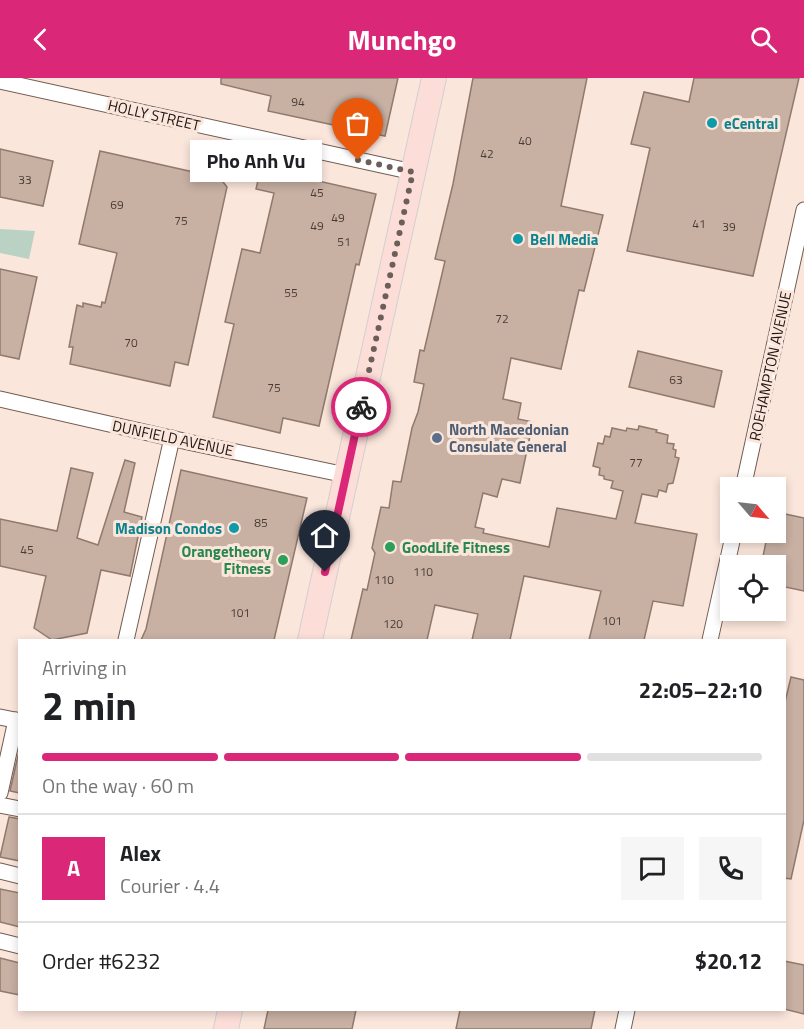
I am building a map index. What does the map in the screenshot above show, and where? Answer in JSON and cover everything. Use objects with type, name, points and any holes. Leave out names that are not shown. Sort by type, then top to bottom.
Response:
[{"type":"main road","points":[[310,639],[434,78]]},
{"type":"main road","points":[[226,1029],[230,1011]]},
{"type":"street","name":"HOLLY STREET","points":[[0,81],[413,172]]},
{"type":"street","name":"ROEHAMPTON AVENUE","points":[[745,477],[804,210]]},
{"type":"street","name":"DUNFIELD AVENUE","points":[[0,399],[346,475]]},
{"type":"street","points":[[126,639],[172,438]]},
{"type":"street","points":[[710,639],[732,543]]},
{"type":"street","points":[[0,717],[18,721],[0,793]]},
{"type":"street","points":[[0,805],[18,810]]},
{"type":"street","points":[[0,872],[18,876]]},
{"type":"street","points":[[0,941],[18,946]]},
{"type":"street","points":[[623,1029],[627,1011]]},
{"type":"green space","points":[[0,229],[35,231],[29,259],[0,253]]},
{"type":"building","points":[[221,78],[398,78],[385,136],[268,111],[271,96],[221,84]]},
{"type":"building","points":[[473,78],[587,78],[561,206],[603,215],[584,291],[579,290],[561,369],[511,358],[503,399],[521,403],[518,419],[533,422],[520,483],[502,479],[497,497],[483,493],[475,527],[484,529],[483,533],[549,547],[557,508],[616,519],[623,491],[611,488],[613,481],[604,479],[604,476],[599,475],[600,468],[593,466],[598,443],[603,444],[605,436],[610,437],[612,428],[626,431],[627,428],[638,430],[639,426],[668,435],[667,443],[674,444],[675,457],[679,458],[673,483],[668,484],[666,492],[659,490],[657,497],[642,494],[635,523],[697,534],[683,606],[653,601],[644,639],[589,639],[601,591],[524,576],[510,639],[472,639],[478,614],[435,605],[427,639],[351,639],[363,589],[367,590],[375,553],[372,548],[381,507],[389,508],[393,481],[401,482],[412,428],[418,412],[424,384],[414,382],[420,350],[424,351],[445,261],[435,259],[453,184]]},
{"type":"building","points":[[694,78],[799,78],[753,276],[627,251],[650,148],[631,144],[644,92],[689,102]]},
{"type":"building","points":[[0,149],[53,161],[43,206],[0,197]]},
{"type":"building","points":[[100,151],[220,178],[227,187],[188,365],[175,362],[170,386],[70,364],[73,347],[69,347],[77,305],[83,307],[83,303],[101,307],[102,302],[105,303],[117,253],[79,244]]},
{"type":"building","points":[[261,168],[376,194],[359,265],[356,264],[319,426],[283,418],[280,433],[213,417],[234,324],[225,322],[242,249],[260,253],[274,193],[256,189]]},
{"type":"building","points":[[0,269],[37,277],[19,359],[0,355]]},
{"type":"building","points":[[638,351],[722,371],[714,407],[629,387]]},
{"type":"building","points":[[125,460],[135,463],[124,512],[142,517],[130,576],[101,570],[87,633],[50,639],[34,628],[46,576],[0,566],[0,519],[57,531],[71,468],[93,473],[77,538],[98,545]]},
{"type":"building","name":"Madison Condos","points":[[181,470],[307,498],[274,639],[141,639],[146,629]]},
{"type":"building","points":[[786,514],[804,518],[804,591],[786,587],[786,555],[763,555],[766,543],[786,543]]},
{"type":"building","points":[[791,677],[804,680],[804,820],[791,879],[786,878],[786,698]]},
{"type":"building","points":[[18,755],[18,793],[10,791]]},
{"type":"building","points":[[9,817],[18,819],[18,861],[0,857]]},
{"type":"building","points":[[0,889],[18,893],[18,926],[0,922]]},
{"type":"building","points":[[0,958],[18,962],[18,995],[0,991]]},
{"type":"building","points":[[786,961],[804,965],[804,1014],[786,1010]]},
{"type":"building","points":[[268,1011],[356,1011],[352,1029],[264,1029]]},
{"type":"building","points":[[460,1011],[595,1011],[591,1029],[456,1029]]},
{"type":"way so far","points":[[358,160],[413,172],[361,407]]},
{"type":"place","name":"eCentral","points":[[712,123]]},
{"type":"place","name":"Pho Anh Vu","points":[[358,160]]},
{"type":"place","name":"Bell Media","points":[[518,239]]},
{"type":"place","name":"North Macedonian Consulate General","points":[[437,438]]},
{"type":"place","name":"Madison Condos","points":[[234,528]]},
{"type":"place","name":"GoodLife Fitness","points":[[390,547]]},
{"type":"place","name":"Orangetheory Fitness","points":[[283,560]]},
{"type":"route","points":[[325,572],[361,407]]}]
